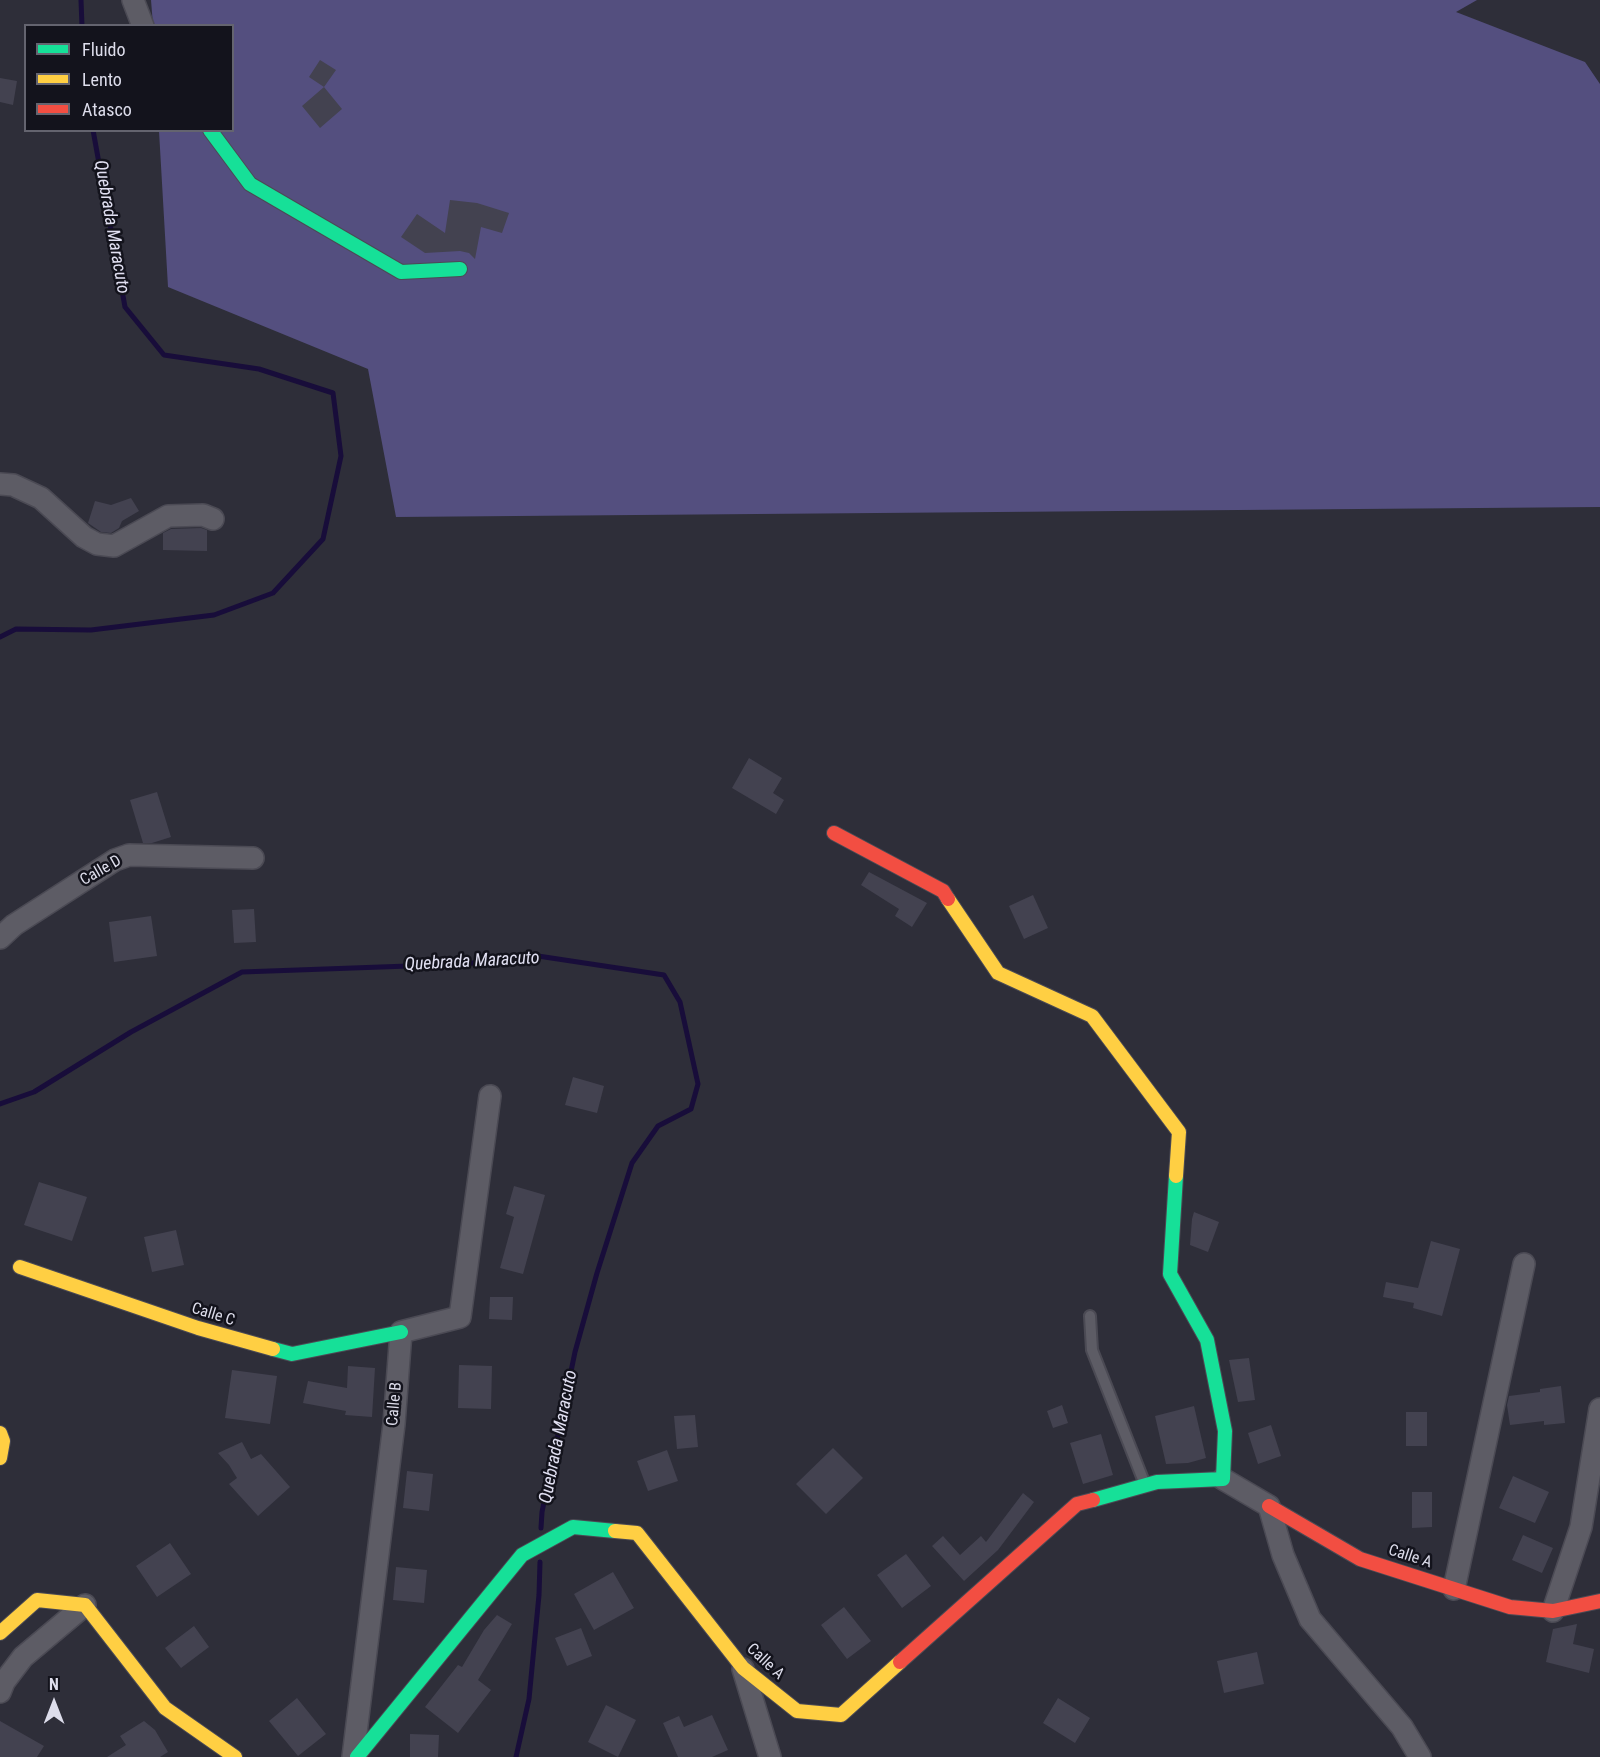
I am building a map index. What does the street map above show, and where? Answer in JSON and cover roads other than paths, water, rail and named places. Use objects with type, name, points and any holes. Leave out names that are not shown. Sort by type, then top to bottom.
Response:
[{"type":"street","points":[[133,0],[142,24]]},
{"type":"street","points":[[211,132],[250,184],[401,272],[460,269]]},
{"type":"street","points":[[0,484],[13,485],[41,498],[84,537],[97,544],[114,546],[168,516],[182,514],[213,519]]},
{"type":"street","points":[[834,832],[943,891],[998,973],[1092,1016],[1179,1132],[1170,1274],[1207,1340],[1225,1431],[1223,1479],[1269,1506],[1283,1555],[1310,1619],[1402,1727],[1420,1757]]},
{"type":"street","name":"Calle D","points":[[0,938],[14,925],[115,860],[129,855],[253,858]]},
{"type":"street","points":[[401,1332],[460,1317],[490,1096]]},
{"type":"street","points":[[1454,1589],[1524,1264]]},
{"type":"street","name":"Calle C","points":[[20,1267],[198,1328],[292,1354],[401,1332]]},
{"type":"street","name":"Calle B","points":[[355,1757],[394,1424],[401,1332]]},
{"type":"street","points":[[1553,1611],[1581,1527],[1600,1409]]},
{"type":"street","points":[[0,1433],[3,1441],[0,1458]]},
{"type":"street","name":"Calle A","points":[[355,1757],[522,1555],[573,1527],[637,1533],[743,1668],[797,1711],[841,1715],[1077,1504],[1157,1482],[1223,1479]]},
{"type":"street","name":"Calle A","points":[[1269,1506],[1360,1558],[1510,1607],[1553,1611],[1600,1601]]},
{"type":"street","points":[[0,1633],[37,1600],[86,1605],[165,1708],[235,1757]]},
{"type":"street","points":[[0,1692],[4,1682],[23,1658],[86,1605]]},
{"type":"street","points":[[743,1668],[770,1757]]},
{"type":"lane","points":[[1090,1316],[1092,1350],[1145,1485]]},
{"type":"waterway","name":"Quebrada Maracuto","points":[[81,0],[82,24]]},
{"type":"waterway","name":"Quebrada Maracuto","points":[[0,637],[16,629],[91,630],[214,615],[273,593],[323,539],[341,456],[333,393],[259,369],[164,355],[125,307],[93,132]]},
{"type":"waterway","name":"Quebrada Maracuto","points":[[0,1104],[34,1092],[131,1032],[242,972],[464,964],[538,956],[664,975],[680,1002],[698,1084],[691,1109],[658,1126],[632,1163],[575,1352],[542,1512],[541,1528]]},
{"type":"waterway","name":"Quebrada Maracuto","points":[[516,1757],[529,1699],[540,1562]]}]
